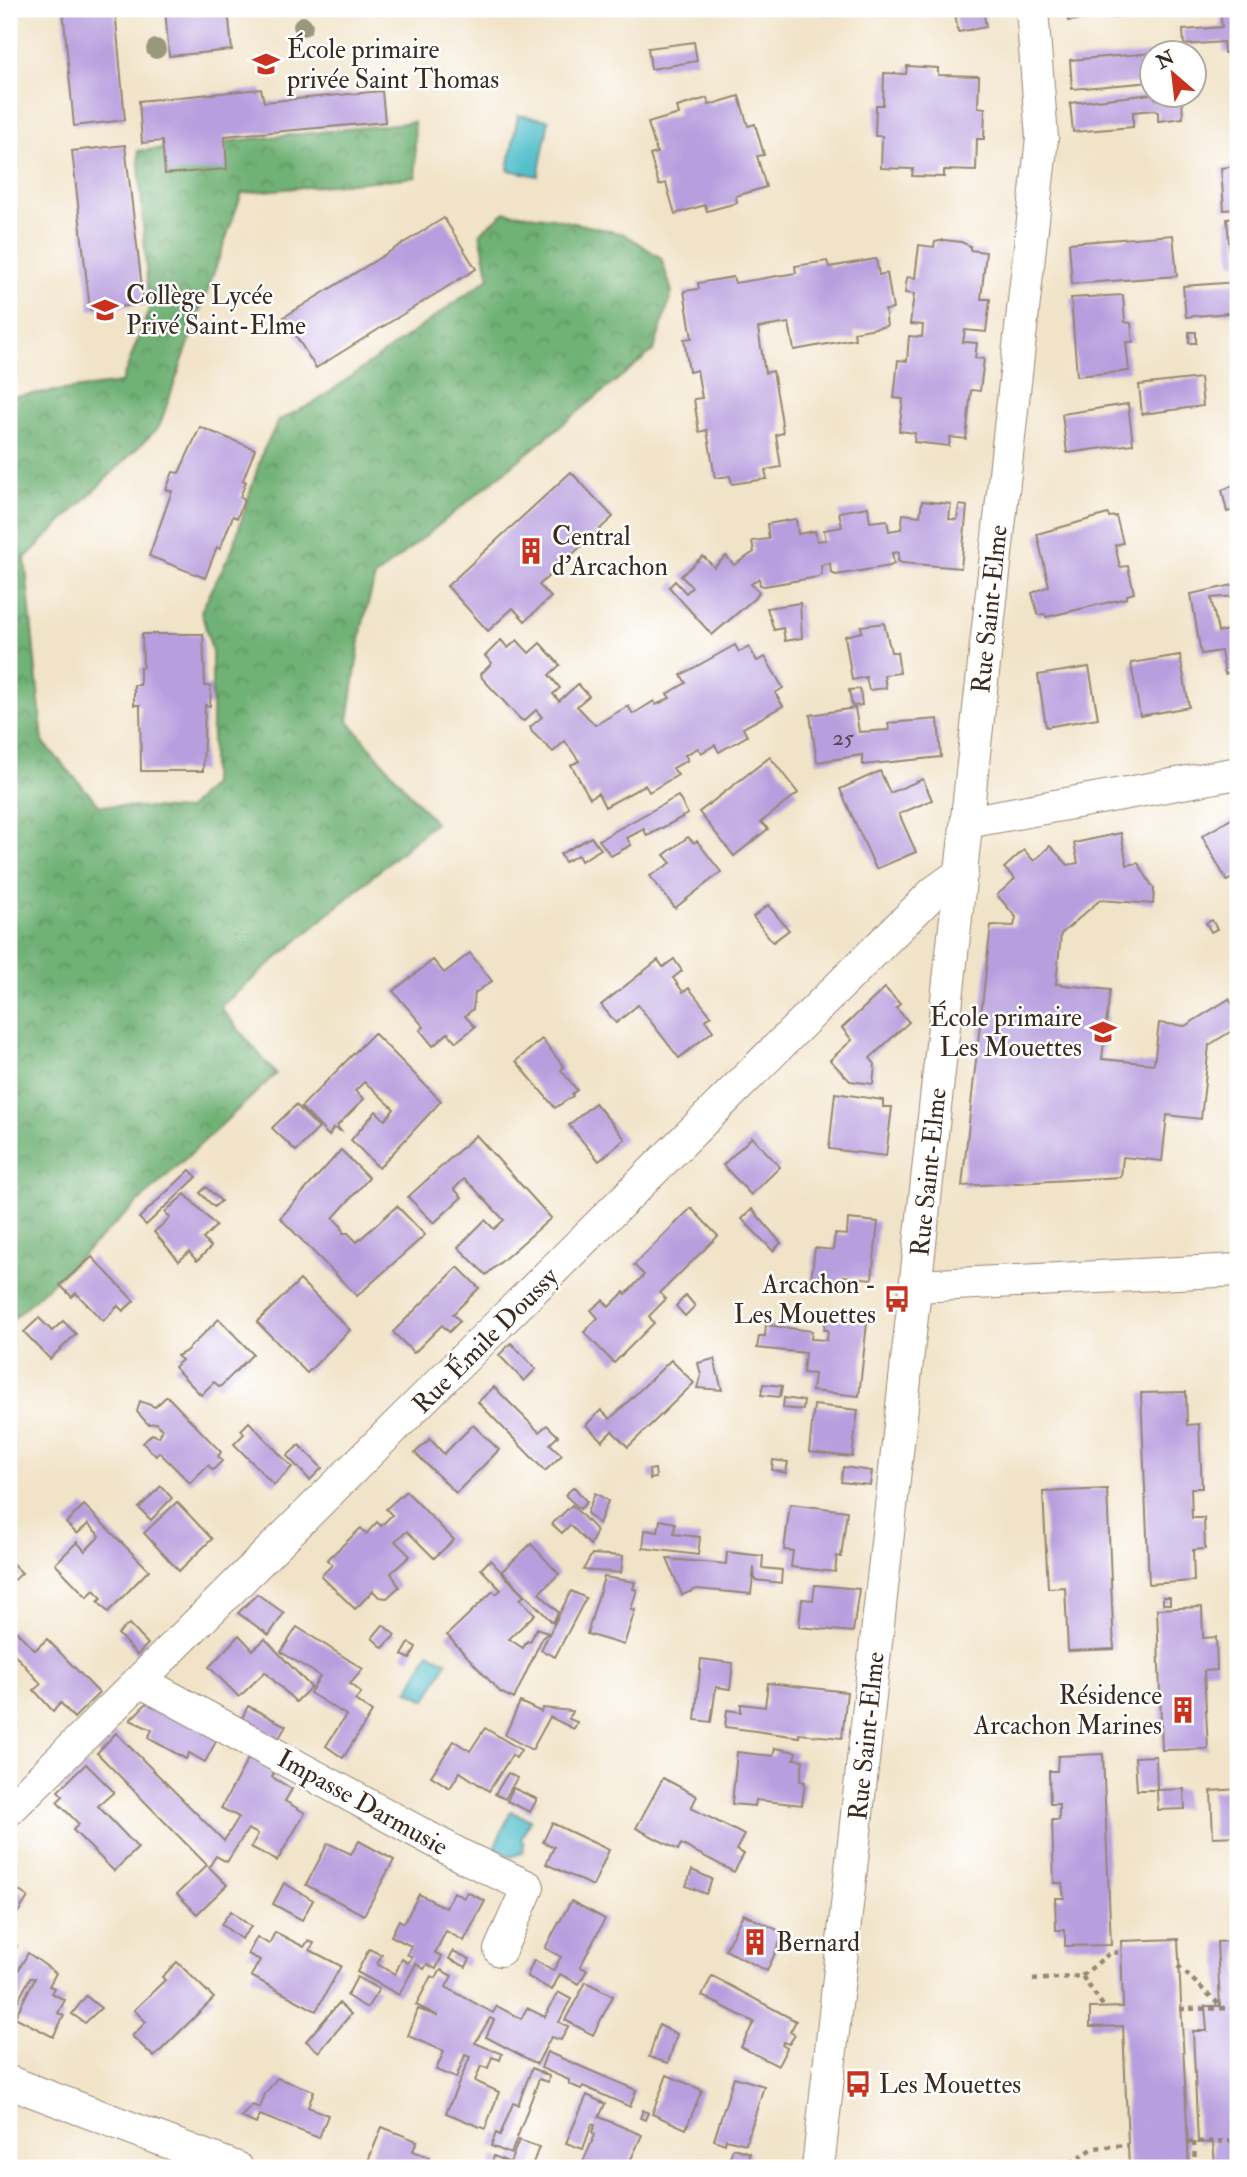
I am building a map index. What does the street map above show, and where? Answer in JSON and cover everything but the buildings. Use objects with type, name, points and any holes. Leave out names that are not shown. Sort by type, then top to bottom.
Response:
[{"type":"street","name":"Rue Saint-Elme","points":[[818,2168],[1042,138],[1032,9]]},
{"type":"street","points":[[967,822],[1238,774]]},
{"type":"street","name":"Rue Émile Doussy","points":[[9,1810],[934,891],[962,872]]},
{"type":"street","points":[[916,1286],[1238,1270]]},
{"type":"street","name":"Impasse Darmusie","points":[[140,1681],[462,1856],[528,1887],[500,1950]]},
{"type":"street","points":[[9,2082],[237,2168]]},
{"type":"path","points":[[1033,1980],[1082,1976],[1111,1952],[1121,1953]]},
{"type":"path","points":[[1178,1965],[1223,2008]]},
{"type":"path","points":[[1082,1976],[1104,2007]]},
{"type":"path","points":[[1181,2010],[1238,2008]]},
{"type":"path","points":[[1195,2168],[1191,2142],[1238,2141]]},
{"type":"path","points":[[1062,2168],[1094,2148],[1128,2145]]},
{"type":"green space","points":[[414,122],[416,177],[242,193],[159,427],[25,558],[43,742],[99,805],[187,810],[212,784],[212,651],[201,611],[232,550],[263,451],[279,420],[314,403],[489,278],[480,233],[505,212],[552,218],[624,234],[661,258],[672,292],[654,350],[375,577],[362,627],[348,721],[435,823],[220,1007],[276,1074],[9,1323],[9,397],[121,383],[149,310],[138,151]]},
{"type":"water","points":[[518,115],[549,120],[538,176],[508,170]]},
{"type":"water","points":[[429,1652],[447,1662],[426,1700],[408,1691]]},
{"type":"water","points":[[511,1811],[530,1820],[521,1839],[524,1844],[523,1852],[512,1857],[494,1848]]},
{"type":"place","name":"École primaire privée Saint Thomas","points":[[266,64]]},
{"type":"place","name":"Collège Lycée Privé Saint-Elme","points":[[105,310]]},
{"type":"place","name":"Central d'Arcachon","points":[[531,551]]},
{"type":"place","name":"École primaire Les Mouettes","points":[[1103,1032]]},
{"type":"place","name":"Arcachon - Les Mouettes","points":[[897,1299]]},
{"type":"place","name":"Résidence Arcachon Marines","points":[[1183,1710]]},
{"type":"place","name":"Bernard","points":[[755,1942]]},
{"type":"place","name":"Les Mouettes","points":[[858,2084]]}]
